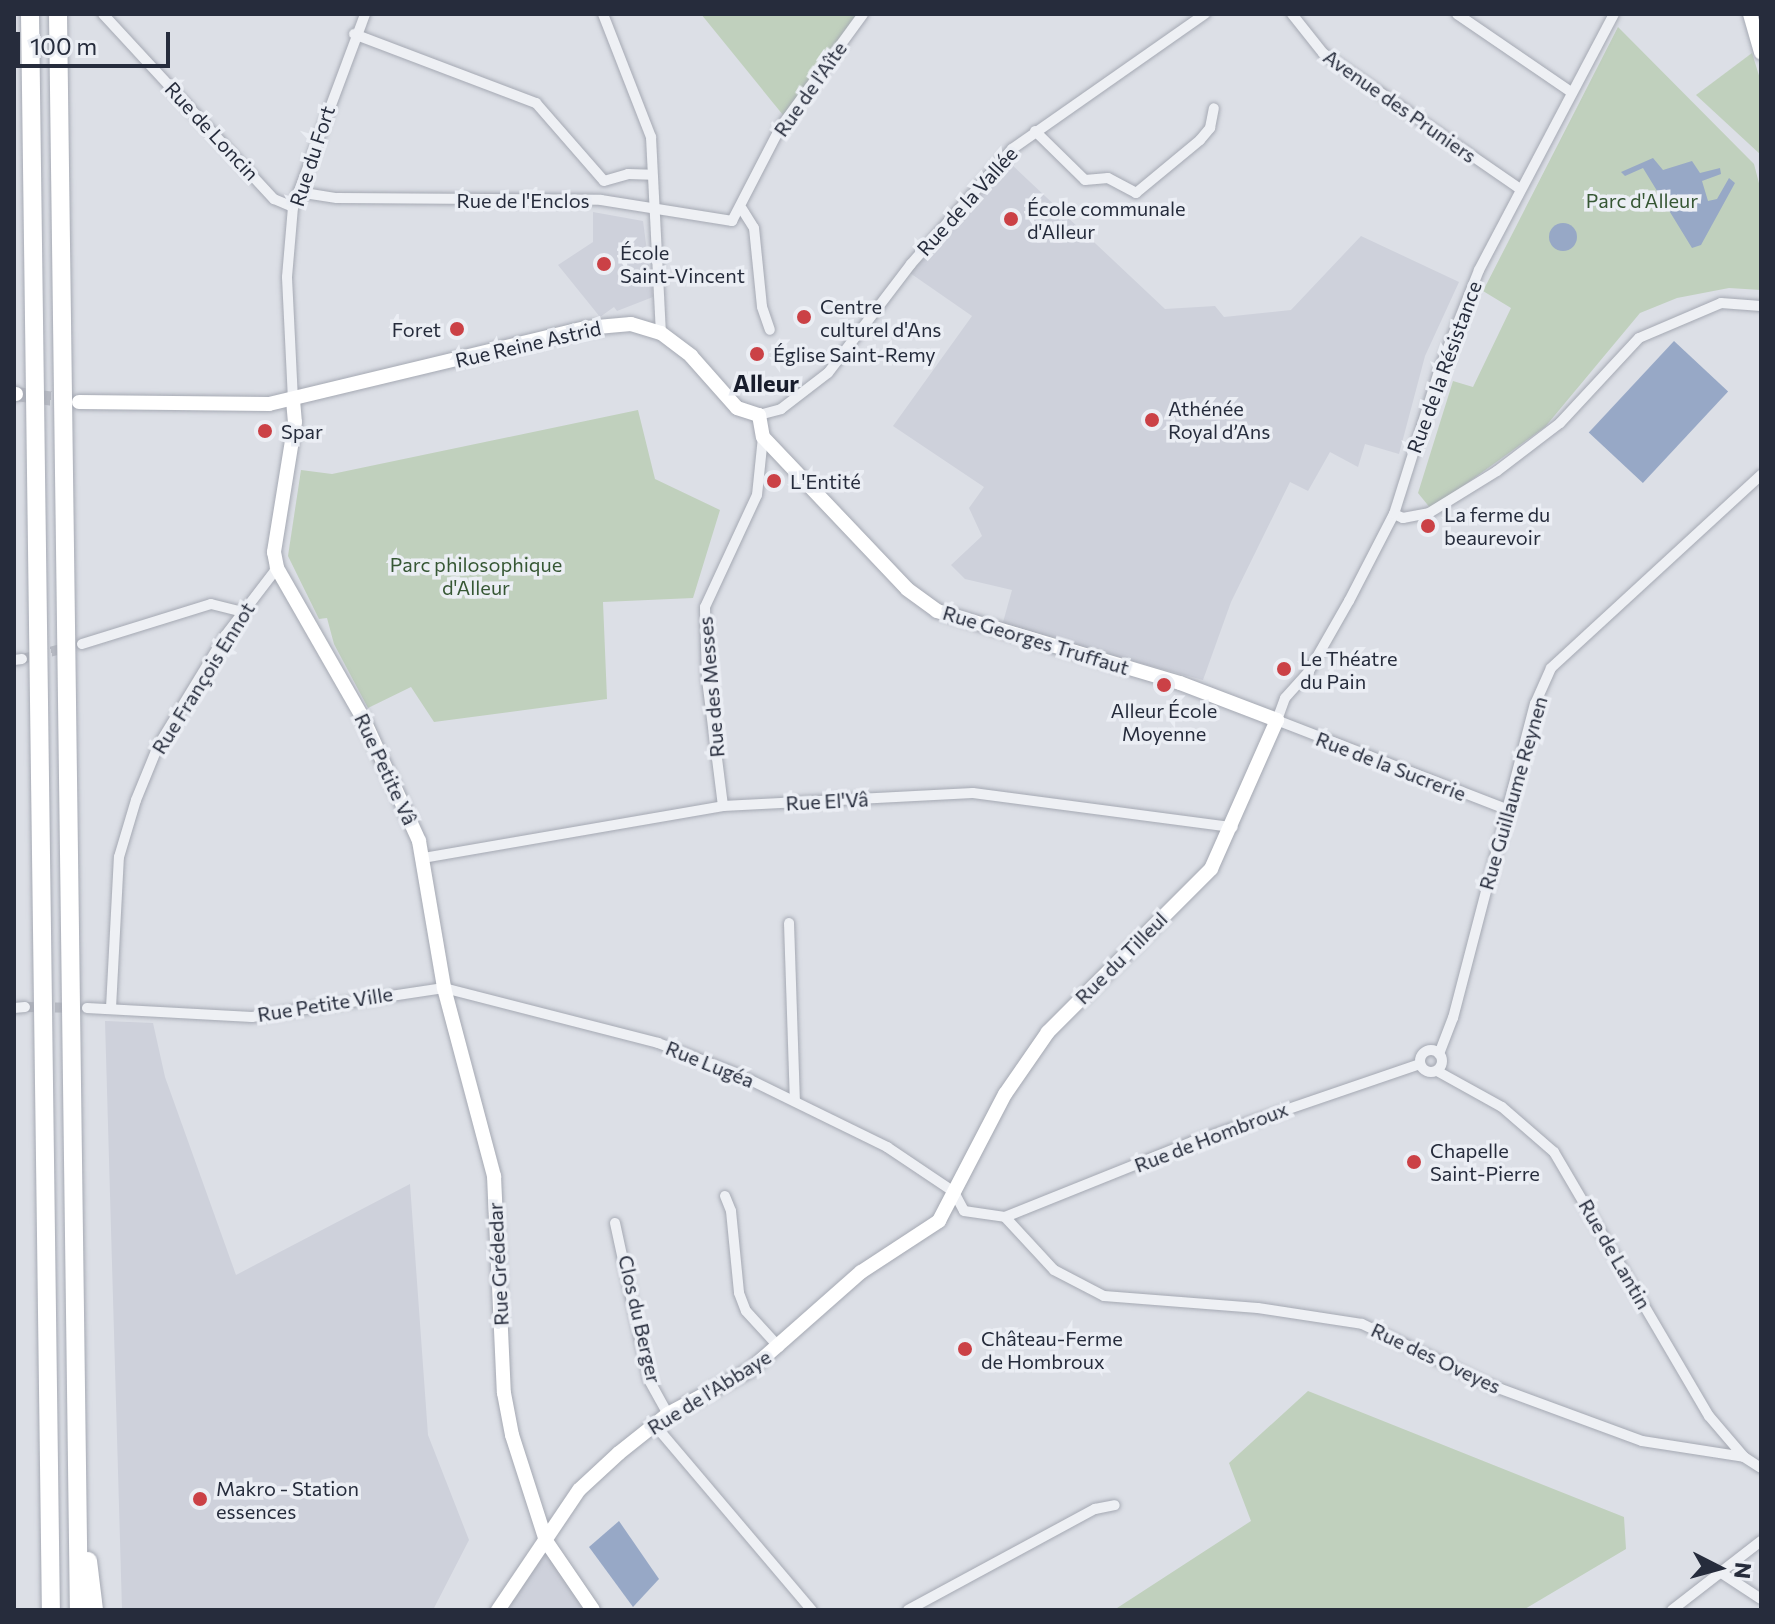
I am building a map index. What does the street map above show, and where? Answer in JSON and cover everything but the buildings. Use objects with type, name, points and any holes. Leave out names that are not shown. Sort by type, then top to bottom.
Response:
[{"type":"highway","points":[[30,14],[51,1610]]},
{"type":"highway","points":[[58,14],[79,1610]]},
{"type":"highway","points":[[75,1319],[82,1345],[94,1610]]},
{"type":"street","name":"Rue de Loncin","points":[[103,14],[274,199],[293,207]]},
{"type":"street","name":"Rue du Fort","points":[[293,400],[287,277],[293,207],[354,34],[365,14]]},
{"type":"street","points":[[603,14],[646,120],[661,333]]},
{"type":"street","name":"Rue de l'Aîte","points":[[742,209],[780,128],[863,14]]},
{"type":"street","name":"Rue de la Vallée","points":[[759,415],[781,409],[828,373],[970,195],[1035,131],[1205,14]]},
{"type":"street","name":"Avenue des Pruniers","points":[[1292,14],[1323,53],[1519,188]]},
{"type":"street","points":[[1457,14],[1571,92]]},
{"type":"street","name":"Rue de la Résistance","points":[[1277,720],[1285,698],[1309,671],[1394,514],[1440,368],[1519,188],[1614,14]]},
{"type":"street","points":[[1750,14],[1761,52]]},
{"type":"street","points":[[354,34],[536,103],[604,181]]},
{"type":"street","points":[[1035,131],[1085,180],[1108,178],[1136,193],[1200,140],[1210,128],[1214,108]]},
{"type":"street","points":[[604,181],[628,174],[652,175]]},
{"type":"street","points":[[601,200],[604,181]]},
{"type":"street","name":"Rue de l'Enclos","points":[[298,192],[337,198],[601,200],[652,206],[726,222],[742,209]]},
{"type":"street","points":[[742,209],[754,228],[762,307],[770,330]]},
{"type":"street","points":[[1394,514],[1403,518],[1429,513],[1497,471],[1560,423],[1639,338],[1721,303],[1761,306]]},
{"type":"street","name":"Rue Reine Astrid","points":[[79,402],[293,400],[586,328],[631,324],[661,333],[691,356],[737,408],[759,415]]},
{"type":"street","points":[[277,568],[274,552],[295,422],[293,400]]},
{"type":"street","points":[[759,415],[763,437]]},
{"type":"street","name":"Rue Georges Truffaut","points":[[763,437],[907,589],[937,611],[1180,683],[1277,720]]},
{"type":"street","name":"Rue des Messes","points":[[723,806],[707,680],[705,607],[757,495],[763,437]]},
{"type":"street","name":"Rue Guillaume Reynen","points":[[1437,1071],[1439,1054],[1453,1018],[1535,704],[1551,668],[1761,475]]},
{"type":"street","name":"Rue François Ennot","points":[[111,1008],[119,857],[136,800],[158,746],[243,612],[277,568]]},
{"type":"street","name":"Rue Petite Vâ","points":[[277,568],[363,718],[409,815],[423,858],[444,988]]},
{"type":"street","points":[[82,644],[211,604],[243,612]]},
{"type":"street","name":"Rue de la Sucrerie","points":[[1277,720],[1506,809]]},
{"type":"street","name":"Rue du Tilleul","points":[[954,1192],[1005,1094],[1048,1032],[1211,869],[1233,827],[1277,720]]},
{"type":"street","name":"Rue El'Vâ","points":[[423,858],[723,806],[973,793],[1233,827]]},
{"type":"street","points":[[789,923],[795,1101]]},
{"type":"street","name":"Rue Petite Ville","points":[[87,1008],[252,1017],[444,988]]},
{"type":"street","name":"Rue Lugéa","points":[[444,988],[658,1043],[795,1101],[887,1147],[954,1192],[964,1211],[1005,1217]]},
{"type":"street","name":"Rue Grédedar","points":[[444,988],[494,1176],[504,1393],[546,1541],[593,1610]]},
{"type":"street","name":"Rue de Hombroux","points":[[1005,1217],[1220,1132],[1420,1064],[1426,1052],[1439,1054]]},
{"type":"street","name":"Rue de Lantin","points":[[1420,1064],[1428,1072],[1437,1071],[1502,1107],[1554,1152],[1709,1416],[1744,1457],[1761,1468]]},
{"type":"street","name":"Rue de l'Abbaye","points":[[498,1610],[579,1490],[654,1424],[750,1370],[861,1272],[939,1221],[954,1192]]},
{"type":"street","points":[[725,1196],[731,1211],[739,1293],[746,1311],[779,1347]]},
{"type":"street","name":"Rue des Oveyes","points":[[1005,1217],[1054,1270],[1104,1296],[1258,1308],[1362,1324],[1475,1379],[1642,1441],[1744,1457]]},
{"type":"street","name":"Clos du Berger","points":[[615,1223],[649,1380],[668,1414]]},
{"type":"street","points":[[654,1424],[812,1610]]},
{"type":"street","points":[[908,1610],[1095,1509],[1115,1505]]},
{"type":"street","points":[[1677,1609],[1761,1541]]},
{"type":"street","points":[[1723,1574],[1761,1599]]},
{"type":"shaded area","name":"Athénée Royal d’Ans","points":[[1010,163],[1165,309],[1215,306],[1224,317],[1291,310],[1361,236],[1459,282],[1425,356],[1399,454],[1365,444],[1358,467],[1330,452],[1308,491],[1290,482],[1231,602],[1203,680],[1002,626],[1012,590],[965,579],[951,565],[982,536],[969,508],[984,487],[893,426],[972,316],[910,273]]},
{"type":"shaded area","name":"École Saint-Vincent","points":[[593,212],[643,221],[653,297],[617,311],[614,307],[600,317],[558,265],[593,242]]},
{"type":"shaded area","points":[[105,1021],[153,1023],[165,1077],[236,1275],[410,1184],[428,1435],[469,1540],[433,1610],[122,1610]]},
{"type":"shaded area","points":[[544,1549],[591,1610],[502,1610]]},
{"type":"green space","points":[[701,14],[863,14],[783,115]]},
{"type":"green space","name":"Parc d'Alleur","points":[[1618,27],[1754,164],[1761,191],[1761,290],[1729,288],[1677,298],[1640,313],[1545,427],[1431,509],[1418,493],[1453,381],[1473,387],[1511,308],[1483,291]]},
{"type":"green space","points":[[1752,53],[1761,82],[1761,155],[1696,95]]},
{"type":"green space","name":"Parc philosophique d'Alleur","points":[[638,410],[655,479],[720,510],[693,598],[603,602],[607,699],[434,722],[411,687],[368,708],[334,644],[327,618],[319,619],[288,556],[301,470],[332,474]]},
{"type":"green space","points":[[1308,1391],[1624,1517],[1626,1549],[1523,1610],[1114,1610],[1251,1521],[1229,1463]]},
{"type":"water","points":[[1653,158],[1663,170],[1692,161],[1700,173],[1720,168],[1721,174],[1702,181],[1708,201],[1717,199],[1729,178],[1735,183],[1701,245],[1692,248],[1643,168],[1625,176],[1621,172]]},
{"type":"water","points":[[1563,223],[1573,227],[1577,237],[1573,247],[1563,251],[1553,247],[1549,237],[1553,227]]},
{"type":"water","points":[[1674,341],[1728,391],[1643,483],[1589,432]]},
{"type":"water","points":[[619,1521],[659,1579],[633,1607],[589,1547]]},
{"type":"tunnel","points":[[16,394],[70,401]]},
{"type":"tunnel","points":[[22,659],[69,647]]},
{"type":"tunnel","points":[[25,1007],[87,1008]]},
{"type":"place","name":"École communale d'Alleur","points":[[1011,219]]},
{"type":"place","name":"École Saint-Vincent","points":[[604,264]]},
{"type":"place","name":"Centre culturel d'Ans","points":[[804,317]]},
{"type":"place","name":"Foret","points":[[457,329]]},
{"type":"place","name":"Église Saint-Remy","points":[[757,354]]},
{"type":"place","name":"Athénée Royal d’Ans","points":[[1152,420]]},
{"type":"place","name":"Spar","points":[[265,431]]},
{"type":"place","name":"L'Entité","points":[[774,481]]},
{"type":"place","name":"La ferme du beaurevoir","points":[[1428,526]]},
{"type":"place","name":"Le Théatre du Pain","points":[[1284,669]]},
{"type":"place","name":"Alleur École Moyenne","points":[[1164,685]]},
{"type":"place","name":"Chapelle Saint-Pierre","points":[[1414,1162]]},
{"type":"place","name":"Château-Ferme de Hombroux","points":[[965,1349]]},
{"type":"place","name":"Makro - Station essences","points":[[200,1499]]},
{"type":"district","name":"Alleur","points":[[766,383]]}]
